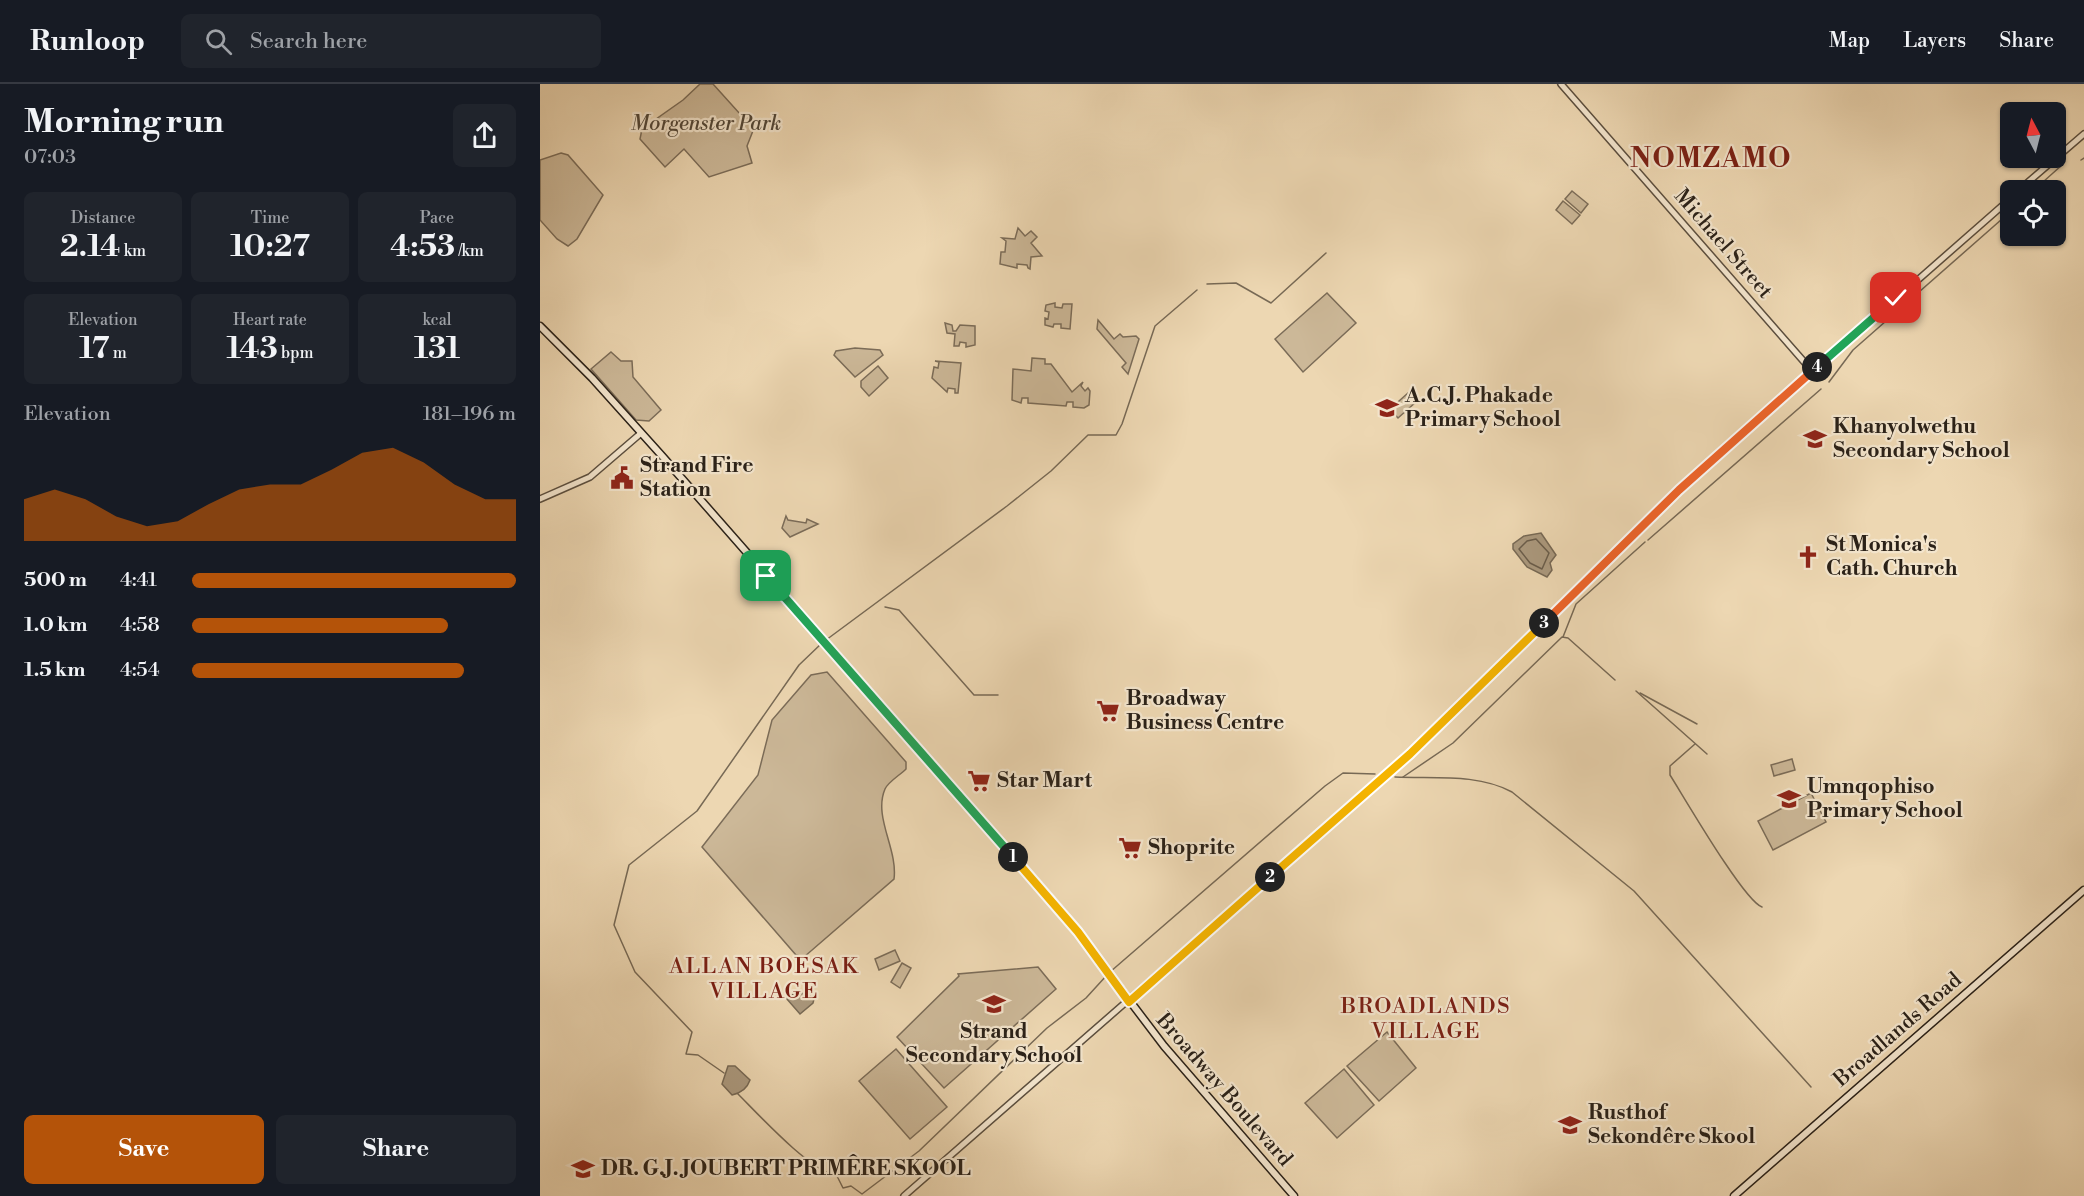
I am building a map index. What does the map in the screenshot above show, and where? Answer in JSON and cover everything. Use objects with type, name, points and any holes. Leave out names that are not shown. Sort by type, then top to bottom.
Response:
[{"type":"main road","name":"Broadway Boulevard","points":[[540,326],[592,378],[1063,913],[1129,1002],[1192,1080],[1294,1196]]},
{"type":"main road","name":"Broadlands Road","points":[[1734,1196],[2084,890]]},
{"type":"street","name":"Michael Street","points":[[1560,84],[1813,372]]},
{"type":"street","points":[[2031,180],[2084,134]]},
{"type":"street","points":[[904,1196],[1129,1002],[1410,754],[1679,490],[2000,208]]},
{"type":"street","points":[[540,499],[590,477],[640,434]]},
{"type":"green space","name":"Morgenster Park","points":[[700,84],[713,84],[740,114],[756,123],[747,146],[752,163],[709,177],[684,149],[665,167],[640,139],[642,129],[683,100]]},
{"type":"green space","points":[[561,153],[568,155],[603,195],[577,239],[568,246],[557,239],[540,220],[540,160]]},
{"type":"green space","points":[[1572,191],[1588,204],[1581,213],[1565,199]]},
{"type":"green space","points":[[1563,201],[1580,215],[1572,224],[1556,210]]},
{"type":"green space","points":[[1018,228],[1025,236],[1031,231],[1037,237],[1031,243],[1042,256],[1031,257],[1030,269],[1027,265],[1017,264],[1017,268],[1000,264],[1001,252],[1005,252],[1006,241],[1002,238],[1015,239]]},
{"type":"green space","points":[[1327,293],[1356,323],[1303,372],[1275,339]]},
{"type":"green space","points":[[1055,303],[1055,307],[1062,308],[1063,304],[1072,304],[1070,329],[1061,328],[1061,324],[1054,324],[1053,327],[1045,325],[1045,318],[1048,319],[1049,312],[1045,311],[1046,305]]},
{"type":"green space","points":[[1098,320],[1114,339],[1120,334],[1123,337],[1136,336],[1139,339],[1128,374],[1122,367],[1126,363],[1097,329]]},
{"type":"green space","points":[[945,323],[952,325],[953,331],[956,331],[960,325],[975,326],[975,345],[966,347],[966,343],[960,342],[959,346],[954,346],[955,334],[947,333]]},
{"type":"green space","points":[[855,348],[880,350],[883,355],[855,377],[834,355],[836,351]]},
{"type":"green space","points":[[611,352],[621,361],[632,361],[633,377],[661,410],[649,421],[636,420],[591,369]]},
{"type":"green space","points":[[1032,358],[1045,359],[1045,364],[1051,364],[1072,392],[1083,382],[1081,386],[1085,391],[1088,388],[1090,391],[1089,405],[1084,408],[1073,407],[1073,402],[1067,402],[1066,406],[1028,403],[1028,398],[1022,398],[1021,403],[1012,400],[1013,369],[1031,371]]},
{"type":"green space","points":[[935,361],[961,363],[958,393],[955,393],[955,389],[948,388],[947,392],[932,378],[934,367],[938,368],[939,362]]},
{"type":"green space","points":[[878,366],[888,378],[869,396],[861,387],[861,381]]},
{"type":"green space","points":[[1408,393],[1416,402],[1398,418],[1390,409]]},
{"type":"green space","points":[[786,516],[788,520],[806,523],[807,519],[818,524],[790,537],[782,528]]},
{"type":"green space","points":[[827,672],[906,762],[906,769],[887,786],[882,800],[884,822],[893,856],[894,879],[804,957],[796,955],[702,847],[758,775],[772,720],[811,675]]},
{"type":"green space","points":[[1792,759],[1795,770],[1774,776],[1771,765]]},
{"type":"green space","points":[[1811,793],[1826,822],[1773,850],[1758,821]]},
{"type":"green space","points":[[895,950],[900,961],[879,970],[875,959]]},
{"type":"green space","points":[[902,963],[911,968],[900,988],[891,982]]},
{"type":"green space","points":[[1038,967],[1056,989],[944,1088],[897,1037],[959,976],[958,974]]},
{"type":"green space","points":[[1387,1032],[1416,1068],[1379,1101],[1347,1066]]},
{"type":"green space","points":[[896,1049],[947,1107],[910,1139],[859,1081]]},
{"type":"green space","points":[[1344,1069],[1374,1105],[1337,1138],[1305,1103]]},
{"type":"water","points":[[1541,533],[1556,555],[1550,563],[1552,570],[1547,577],[1527,567],[1513,549],[1513,544],[1524,536]]},
{"type":"water","points":[[796,992],[811,995],[814,999],[813,1003],[800,1014],[786,998]]},
{"type":"water","points":[[728,1066],[735,1066],[750,1080],[743,1090],[732,1095],[722,1084]]},
{"type":"waterway","points":[[2045,180],[2059,168]]},
{"type":"waterway","points":[[1829,382],[1853,350],[2000,221]]},
{"type":"waterway","points":[[1207,284],[1236,283],[1271,303],[1326,253]]},
{"type":"waterway","points":[[826,640],[1007,506],[1051,471],[1088,435],[1116,435],[1122,424],[1155,326],[1197,290]]},
{"type":"waterway","points":[[1648,540],[1821,389]]},
{"type":"waterway","points":[[1563,637],[1576,604],[1645,542]]},
{"type":"waterway","points":[[885,607],[899,610],[974,695],[998,695]]},
{"type":"waterway","points":[[1403,777],[1453,743],[1562,637],[1568,638],[1615,680]]},
{"type":"waterway","points":[[724,1073],[698,1055],[686,1054],[692,1032],[635,972],[614,925],[629,865],[697,811],[799,665],[822,643]]},
{"type":"waterway","points":[[1636,691],[1707,754]]},
{"type":"waterway","points":[[1640,693],[1697,724]]},
{"type":"waterway","points":[[1695,744],[1670,766],[1670,775],[1742,887],[1753,901],[1762,907]]},
{"type":"waterway","points":[[1110,972],[1325,786],[1343,773],[1375,774]]},
{"type":"waterway","points":[[1395,777],[1470,779],[1512,792],[1634,891],[1811,1087]]},
{"type":"waterway","points":[[738,1094],[799,1153],[826,1172],[837,1176],[843,1188],[851,1186],[862,1194],[919,1151],[1047,1028],[1086,998],[1107,975]]},
{"type":"place","name":"A.C.J. Phakade Primary School","points":[[1387,408]]},
{"type":"place","name":"Khanyolwethu Secondary School","points":[[1815,439]]},
{"type":"place","name":"Strand Fire Station","points":[[622,478]]},
{"type":"place","name":"St Monica's Cath. Church","points":[[1808,557]]},
{"type":"place","name":"Broadway Business Centre","points":[[1108,711]]},
{"type":"place","name":"Star Mart","points":[[979,781]]},
{"type":"place","name":"Umnqophiso Primary School","points":[[1789,799]]},
{"type":"place","name":"Shoprite","points":[[1130,848]]},
{"type":"place","name":"Strand Secondary School","points":[[994,1004]]},
{"type":"place","name":"Rusthof Sekondêre Skool","points":[[1570,1125]]},
{"type":"place","name":"DR. G.J. JOUBERT PRIMÊRE SKOOL","points":[[583,1169]]},
{"type":"district","name":"NOMZAMO","points":[[1711,159]]},
{"type":"district","name":"ALLAN BOESAK VILLAGE","points":[[764,978]]},
{"type":"district","name":"BROADLANDS VILLAGE","points":[[1426,1018]]},
{"type":"route","points":[[766,576],[1063,913],[1129,1002],[1410,754],[1679,490],[1896,298]]}]
